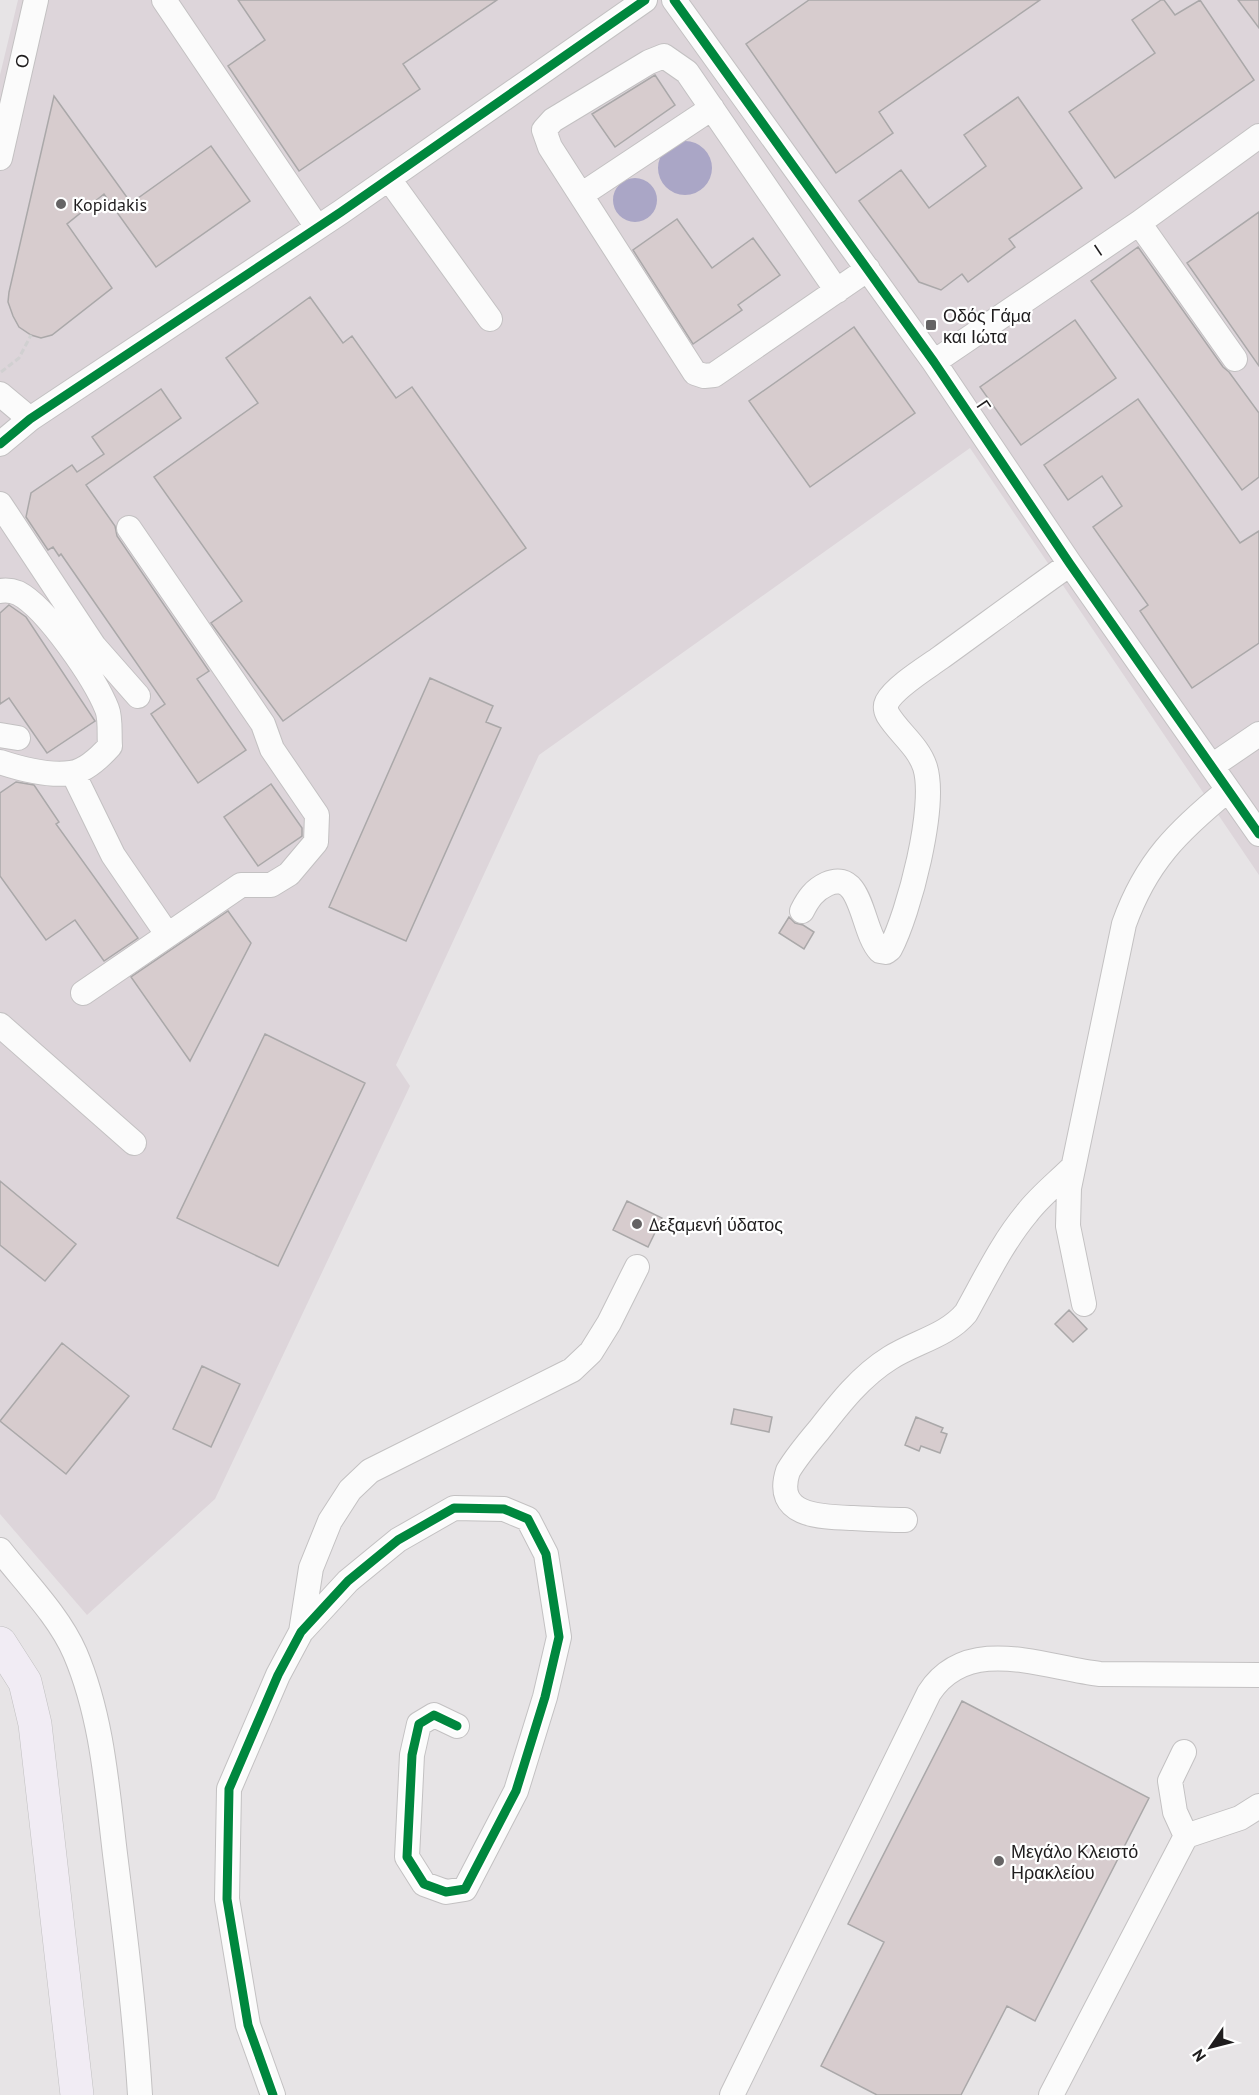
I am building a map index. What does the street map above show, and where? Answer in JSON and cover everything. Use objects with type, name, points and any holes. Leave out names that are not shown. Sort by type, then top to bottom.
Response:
[{"type":"highway","points":[[0,1643],[4,1646],[24,1682],[35,1724],[77,2095]]},
{"type":"street","name":"Ο","points":[[0,158],[36,0]]},
{"type":"street","points":[[164,0],[317,228]]},
{"type":"street","points":[[0,444],[30,419],[389,179],[645,0]]},
{"type":"street","name":"Γ","points":[[674,0],[934,362],[1070,564],[1259,834]]},
{"type":"street","points":[[837,291],[687,72],[664,56],[649,62],[553,120],[544,130],[547,140],[581,195],[695,373],[704,376],[714,375],[837,291],[868,269]]},
{"type":"street","points":[[581,195],[712,108]]},
{"type":"street","name":"Ι","points":[[934,362],[1139,223],[1259,136]]},
{"type":"street","points":[[389,179],[490,319]]},
{"type":"street","points":[[1139,223],[1235,359]]},
{"type":"street","points":[[0,394],[30,419]]},
{"type":"street","points":[[0,504],[94,646],[138,696]]},
{"type":"street","points":[[83,993],[241,885],[271,885],[289,874],[316,842],[316,815],[272,749],[263,724],[129,528]]},
{"type":"street","points":[[802,911],[807,900],[821,887],[833,881],[843,882],[856,892],[867,930],[875,946],[880,951],[886,952],[890,949],[905,914],[917,869],[928,806],[928,787],[925,767],[919,755],[887,714],[888,700],[914,677],[1070,564]]},
{"type":"street","points":[[0,591],[18,593],[34,606],[60,634],[108,711],[110,746],[99,758],[73,773],[42,772],[0,762]]},
{"type":"street","points":[[1212,766],[1259,734]]},
{"type":"street","points":[[73,773],[113,855],[167,934]]},
{"type":"street","points":[[1084,1304],[1068,1226],[1067,1204],[1120,940],[1128,912],[1139,889],[1167,846],[1189,822],[1228,790]]},
{"type":"street","points":[[0,1026],[134,1143]]},
{"type":"street","points":[[905,1520],[820,1516],[805,1512],[795,1506],[786,1495],[784,1485],[788,1471],[847,1395],[867,1376],[897,1354],[961,1320],[1018,1224],[1073,1167]]},
{"type":"street","points":[[301,1632],[311,1568],[330,1521],[350,1490],[370,1471],[572,1370],[591,1352],[609,1323],[637,1267]]},
{"type":"street","points":[[273,2095],[248,2025],[227,1899],[229,1790],[278,1675],[301,1632],[348,1581],[390,1546],[454,1508],[504,1509],[528,1519],[546,1554],[559,1637],[545,1697],[516,1791],[465,1889],[446,1892],[424,1884],[407,1857],[412,1755],[419,1724],[434,1714],[457,1726]]},
{"type":"street","points":[[0,1550],[68,1639],[87,1686],[95,1717],[104,1763],[134,2007],[140,2095]]},
{"type":"street","points":[[732,2095],[929,1693],[942,1676],[973,1662],[996,1658],[1027,1660],[1100,1674],[1259,1675]]},
{"type":"street","points":[[1184,1752],[1170,1781],[1174,1812],[1186,1836]]},
{"type":"street","points":[[1051,2095],[1186,1836],[1240,1818],[1259,1806]]},
{"type":"path","points":[[0,373],[19,358],[31,335]]},
{"type":"shaded area","points":[[18,0],[1259,0],[1259,875],[970,448],[539,755],[396,1065],[410,1086],[215,1499],[87,1615],[0,1514],[0,75]]},
{"type":"shaded area","points":[[685,141],[695,143],[704,149],[710,158],[712,168],[710,178],[704,187],[695,193],[685,195],[675,193],[666,187],[660,178],[658,168],[660,158],[666,149],[675,143]]},
{"type":"shaded area","points":[[635,178],[644,179],[651,184],[656,191],[656,209],[651,216],[644,221],[635,222],[626,221],[619,216],[614,209],[613,200],[614,191],[619,184],[626,179]]},
{"type":"building","points":[[238,0],[497,0],[403,64],[420,89],[299,171],[228,66],[265,40]]},
{"type":"building","points":[[809,0],[1040,0],[879,112],[893,133],[836,173],[746,44]]},
{"type":"building","points":[[1164,0],[1175,15],[1200,0],[1254,80],[1115,178],[1069,112],[1155,53],[1132,20]]},
{"type":"building","points":[[1238,0],[1259,0],[1259,28]]},
{"type":"building","points":[[655,75],[675,105],[615,147],[592,114]]},
{"type":"building","name":"Kopidakis","points":[[54,96],[131,203],[211,146],[250,201],[156,267],[104,194],[67,224],[112,288],[52,335],[41,338],[19,327],[8,302]]},
{"type":"building","points":[[1018,97],[1082,188],[1009,239],[1015,247],[968,282],[962,274],[941,290],[919,282],[859,201],[901,170],[929,208],[986,166],[964,135]]},
{"type":"building","points":[[1259,212],[1259,366],[1187,263]]},
{"type":"building","points":[[677,219],[712,268],[753,238],[780,275],[738,305],[742,310],[693,344],[633,250]]},
{"type":"building","points":[[1138,247],[1223,367],[1259,413],[1259,477],[1242,490],[1091,281]]},
{"type":"building","points":[[310,297],[343,343],[352,336],[396,398],[412,387],[526,548],[283,721],[211,623],[242,601],[154,477],[258,403],[226,358]]},
{"type":"building","points":[[1075,320],[1116,378],[1021,445],[980,387]]},
{"type":"building","points":[[854,327],[915,413],[810,487],[749,401]]},
{"type":"building","points":[[161,389],[181,418],[86,485],[115,526],[117,536],[209,671],[197,679],[246,750],[198,783],[151,714],[165,704],[61,554],[59,556],[53,547],[48,550],[26,517],[31,493],[72,465],[77,472],[104,454],[92,437]]},
{"type":"building","points":[[1138,399],[1240,543],[1259,531],[1259,643],[1192,688],[1140,611],[1148,605],[1093,527],[1122,506],[1102,476],[1068,500],[1044,465]]},
{"type":"building","points":[[9,605],[26,617],[95,721],[47,753],[9,698],[0,704],[0,613]]},
{"type":"building","points":[[430,678],[493,706],[486,722],[501,728],[406,941],[329,907]]},
{"type":"building","points":[[16,782],[34,785],[59,822],[56,824],[138,938],[104,961],[75,920],[46,940],[0,876],[0,793]]},
{"type":"building","points":[[271,784],[302,828],[302,836],[258,866],[224,817]]},
{"type":"building","points":[[228,911],[251,943],[190,1061],[131,977]]},
{"type":"building","points":[[789,917],[795,923],[814,932],[804,949],[779,933]]},
{"type":"building","points":[[265,1034],[365,1083],[278,1266],[177,1218]]},
{"type":"building","points":[[0,1181],[76,1244],[45,1281],[0,1245]]},
{"type":"building","name":"Δεξαμενή ύδατος","points":[[627,1201],[662,1218],[648,1247],[613,1230]]},
{"type":"building","points":[[1069,1310],[1087,1329],[1073,1342],[1055,1324]]},
{"type":"building","points":[[62,1343],[129,1396],[66,1474],[0,1421]]},
{"type":"building","points":[[202,1366],[240,1384],[211,1447],[173,1429]]},
{"type":"building","points":[[734,1409],[772,1417],[769,1432],[731,1424]]},
{"type":"building","points":[[916,1417],[943,1428],[941,1432],[947,1434],[940,1453],[921,1446],[919,1451],[905,1445]]},
{"type":"building","name":"Μεγάλο Κλειστό Ηρακλείου","points":[[962,1701],[1149,1798],[1035,2021],[1007,2006],[961,2095],[877,2095],[821,2066],[884,1942],[848,1924]]},
{"type":"cycle path","points":[[0,444],[30,419],[341,212],[645,0]]},
{"type":"cycle path","points":[[674,0],[934,362],[1070,564],[1259,834]]},
{"type":"cycle path","points":[[273,2095],[248,2025],[227,1899],[229,1789],[278,1675],[301,1632],[348,1581],[398,1540],[454,1508],[504,1509],[528,1519],[546,1554],[559,1637],[545,1697],[516,1791],[465,1889],[446,1892],[424,1884],[407,1857],[412,1755],[419,1724],[434,1715],[457,1726]]},
{"type":"place","name":"Kopidakis","points":[[61,204]]},
{"type":"place","name":"Οδός Γάμα και Ιώτα","points":[[931,325]]},
{"type":"place","name":"Δεξαμενή ύδατος","points":[[637,1224]]},
{"type":"place","name":"Μεγάλο Κλειστό Ηρακλείου","points":[[999,1861]]}]
